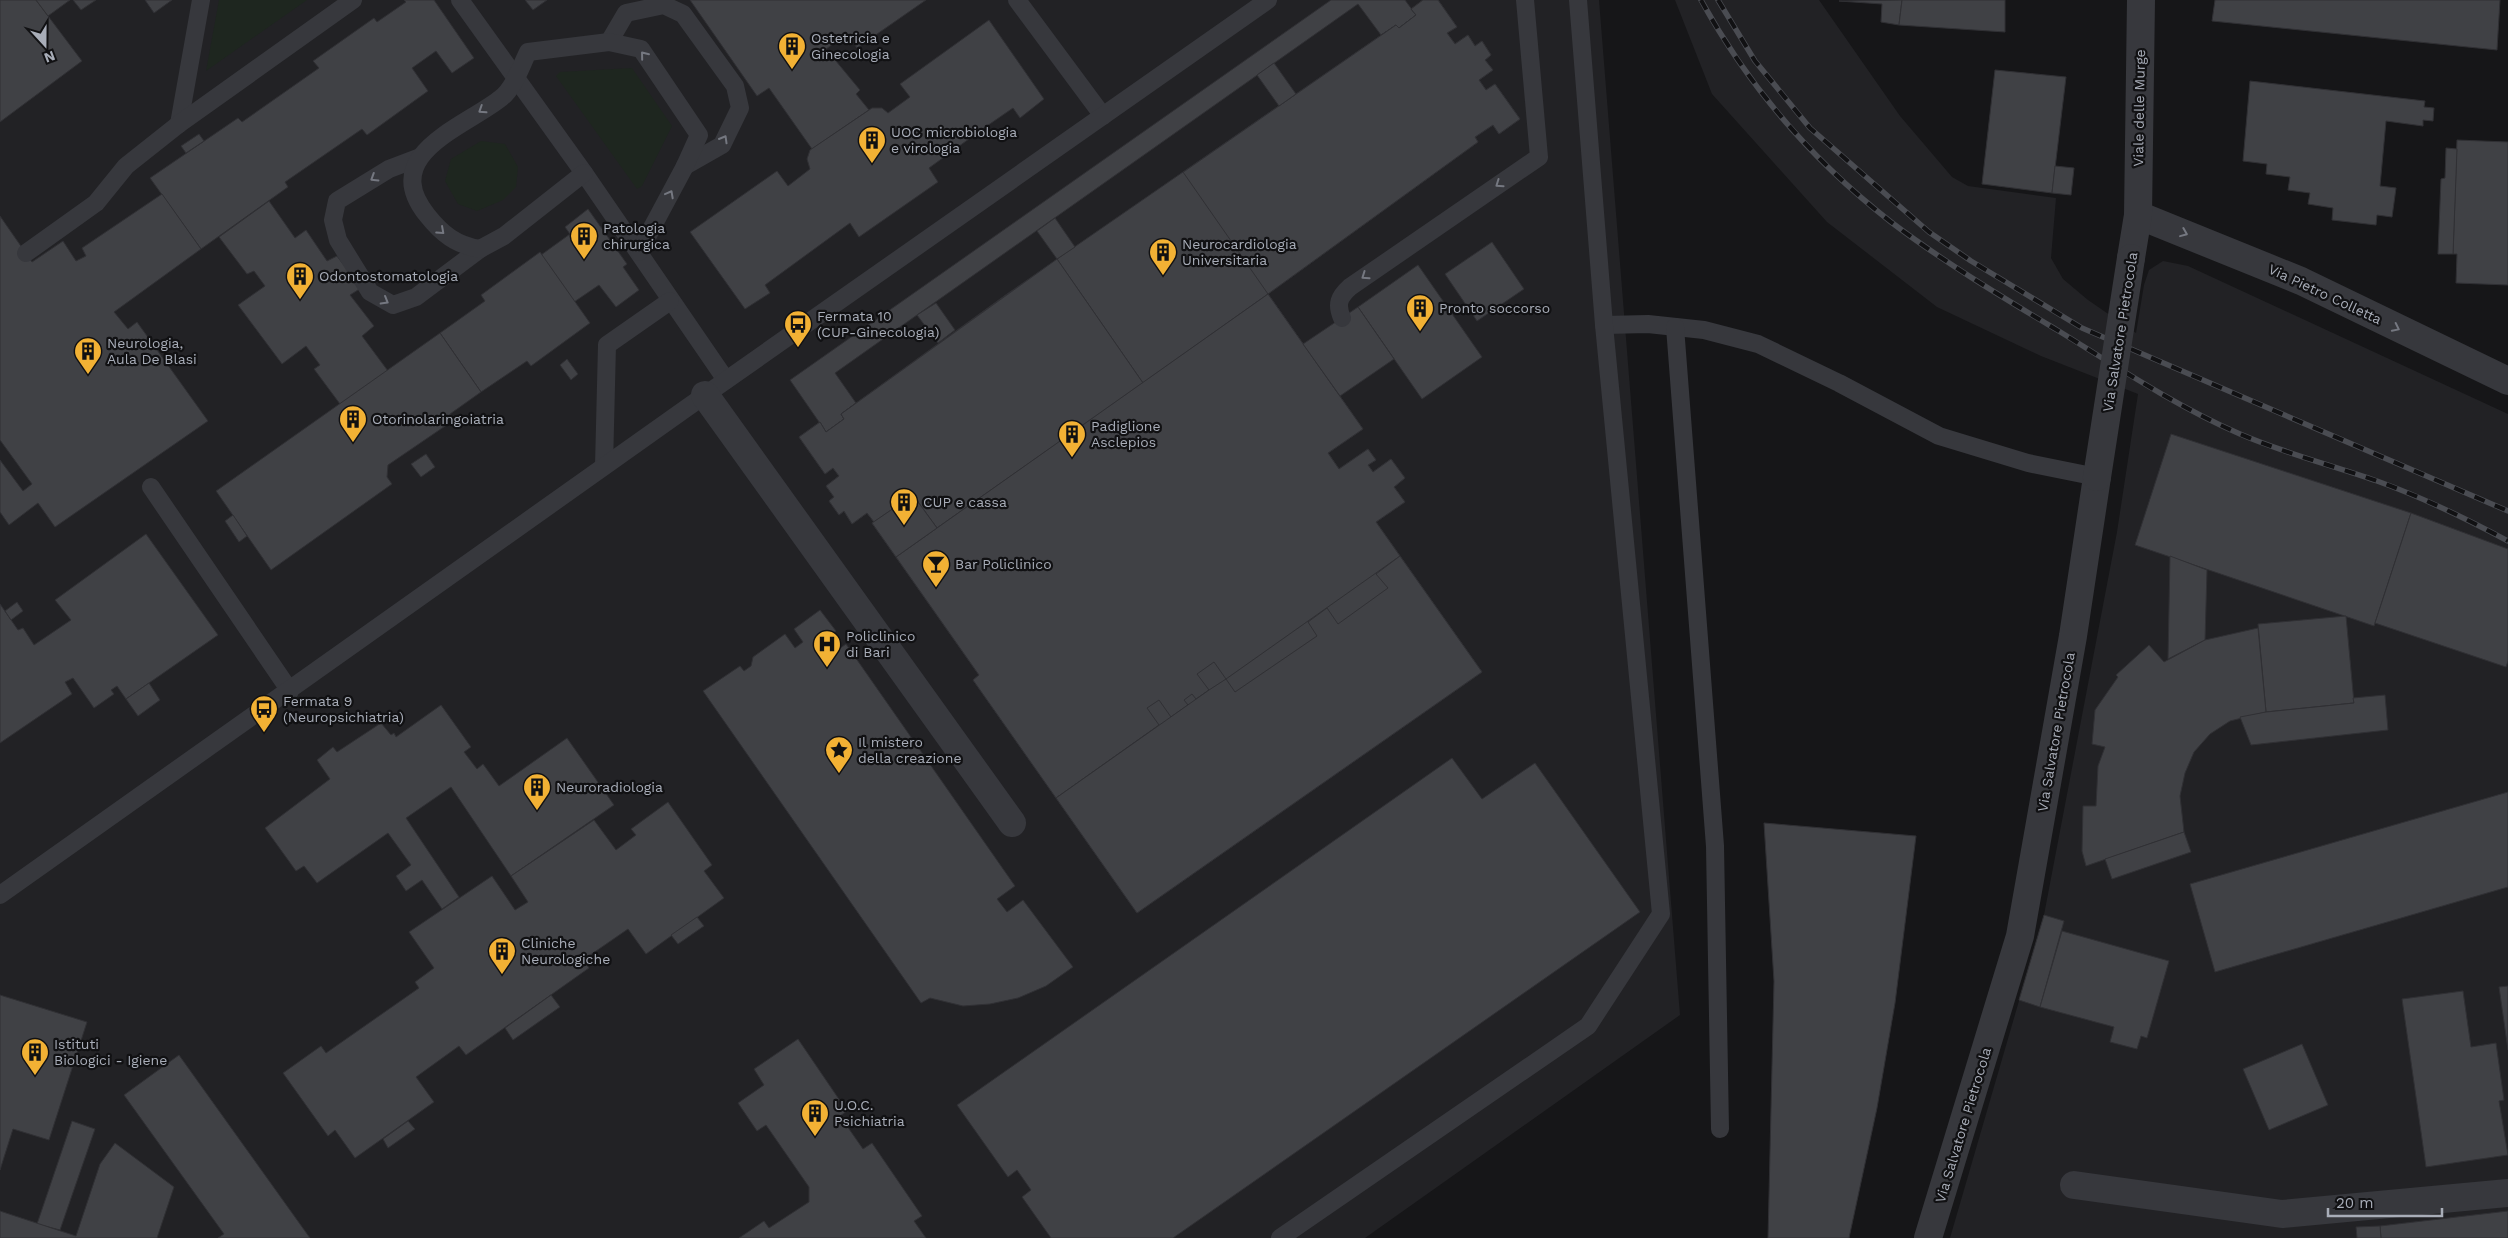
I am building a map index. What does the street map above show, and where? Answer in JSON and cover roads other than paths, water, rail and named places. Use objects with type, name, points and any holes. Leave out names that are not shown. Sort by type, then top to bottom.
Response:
[{"type":"street","name":"Viale delle Murge","points":[[2138,215],[2140,0]]},
{"type":"street","name":"Via Salvatore Pietrocola","points":[[1928,1238],[2020,936],[2073,636],[2138,215]]},
{"type":"street","name":"Via Pietro Colletta","points":[[2138,215],[2301,281],[2508,381]]},
{"type":"street","points":[[716,387],[1012,823]]},
{"type":"street","points":[[2074,1185],[2282,1214],[2508,1193]]},
{"type":"lane","points":[[179,124],[202,0]]},
{"type":"lane","points":[[26,253],[96,203],[126,166],[179,124],[353,0]]},
{"type":"lane","points":[[460,0],[639,252],[670,301],[716,387]]},
{"type":"lane","points":[[1017,0],[1103,116]]},
{"type":"lane","points":[[0,895],[290,691],[604,466],[1268,0]]},
{"type":"lane","points":[[1342,318],[1338,309],[1340,296],[1350,287],[1539,157],[1525,0]]},
{"type":"lane","points":[[1280,1238],[1588,1026],[1661,914],[1604,325],[1578,0]]},
{"type":"lane","points":[[609,42],[626,13],[664,5],[683,14],[735,86],[740,108],[722,145],[685,166]]},
{"type":"lane","points":[[584,174],[504,236],[480,250],[416,296],[393,306],[370,292],[338,240],[333,220],[337,201],[389,169],[418,158],[436,140],[503,97],[516,77],[528,52],[609,42],[640,49],[699,135],[685,166],[639,252]]},
{"type":"lane","points":[[418,158],[413,178],[418,204],[440,232],[462,246],[480,250]]},
{"type":"lane","points":[[604,466],[607,345],[670,301]]},
{"type":"lane","points":[[1604,325],[1648,324],[1704,330],[1758,344],[1839,383],[1939,436],[2028,463],[2097,477]]},
{"type":"lane","points":[[1675,327],[1715,846],[1720,1129]]},
{"type":"lane","points":[[151,487],[290,691]]},
{"type":"railway","points":[[1701,0],[1740,63],[1761,92],[1809,148],[1863,199],[1932,252],[2127,374],[2194,412],[2240,434],[2274,447],[2377,481],[2410,494],[2460,516],[2508,541]]},
{"type":"railway","points":[[1718,0],[1755,61],[1810,128],[1929,232],[1971,261],[2082,328],[2508,511]]},
{"type":"place","name":"Ostetricia e Ginecologia","points":[[792,70]]},
{"type":"place","name":"UOC microbiologia e virologia","points":[[872,164]]},
{"type":"place","name":"Patologia chirurgica","points":[[584,260]]},
{"type":"place","name":"Neurocardiologia Universitaria","points":[[1163,276]]},
{"type":"place","name":"Odontostomatologia","points":[[300,300]]},
{"type":"place","name":"Pronto soccorso","points":[[1420,332]]},
{"type":"place","name":"Fermata 10 (CUP-Ginecologia)","points":[[798,348]]},
{"type":"place","name":"Neurologia, Aula De Blasi","points":[[88,375]]},
{"type":"place","name":"Otorinolaringoiatria","points":[[353,443]]},
{"type":"place","name":"Padiglione Asclepios","points":[[1072,458]]},
{"type":"place","name":"CUP e cassa","points":[[904,526]]},
{"type":"place","name":"Bar Policlinico","points":[[936,588]]},
{"type":"place","name":"Policlinico di Bari","points":[[827,668]]},
{"type":"place","name":"Fermata 9 (Neuropsichiatria)","points":[[264,733]]},
{"type":"place","name":"Il mistero della creazione","points":[[839,774]]},
{"type":"place","name":"Neuroradiologia","points":[[537,811]]},
{"type":"place","name":"Cliniche Neurologiche","points":[[502,975]]},
{"type":"place","name":"Istituti Biologici - Igiene","points":[[35,1076]]},
{"type":"place","name":"U.O.C. Psichiatria","points":[[815,1137]]}]
